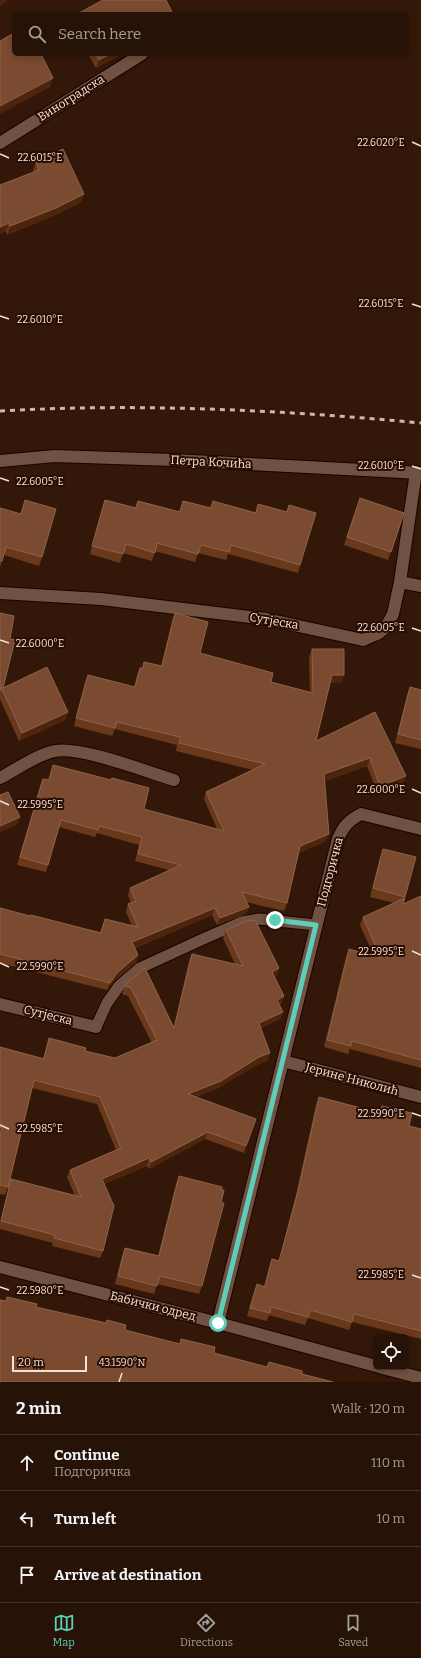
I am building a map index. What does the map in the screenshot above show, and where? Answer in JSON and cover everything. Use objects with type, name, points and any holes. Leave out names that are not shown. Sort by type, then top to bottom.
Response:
[{"type":"street","name":"Виноградска","points":[[0,143],[139,56]]},
{"type":"street","name":"Петра Кочића","points":[[0,460],[55,456],[173,460],[419,473]]},
{"type":"street","name":"Сутјеска","points":[[0,593],[101,599],[266,619],[363,640],[370,638],[386,627],[393,614],[419,473]]},
{"type":"street","points":[[400,582],[421,586]]},
{"type":"street","points":[[0,778],[44,754],[66,750],[82,752],[174,780]]},
{"type":"street","name":"Подгоричка","points":[[218,1323],[316,925],[342,830],[352,819],[361,814],[421,829]]},
{"type":"street","name":"Сутјеска","points":[[0,1004],[96,1027]]},
{"type":"street","name":"Јерине Николић","points":[[283,1061],[421,1097]]},
{"type":"street","name":"Бабички одред","points":[[0,1267],[218,1323],[373,1365]]},
{"type":"street","points":[[390,1370],[421,1378]]},
{"type":"lane","points":[[96,1027],[107,1003],[119,986],[140,968],[242,922],[259,919],[316,925]]},
{"type":"building","points":[[103,0],[166,0],[172,12],[81,12]]},
{"type":"building","points":[[12,34],[12,56],[42,56],[53,78],[0,106],[0,41]]},
{"type":"building","points":[[97,56],[106,56],[99,60]]},
{"type":"building","points":[[63,149],[84,194],[56,208],[10,226],[9,223],[0,227],[0,185],[39,170],[36,162]]},
{"type":"building","points":[[360,498],[404,513],[391,552],[347,537]]},
{"type":"building","points":[[25,500],[56,509],[42,557],[6,547],[2,561],[0,561],[0,508],[21,514]]},
{"type":"building","points":[[105,500],[136,508],[138,501],[180,512],[183,501],[211,508],[213,501],[256,513],[258,504],[287,512],[289,505],[316,513],[300,565],[231,545],[229,552],[201,545],[198,554],[157,543],[155,553],[126,544],[123,554],[92,546]]},
{"type":"building","points":[[0,613],[14,616],[10,639],[15,640],[3,688],[47,667],[68,712],[22,733],[1,687],[0,691]]},
{"type":"building","points":[[175,613],[208,622],[200,653],[273,673],[271,682],[313,693],[312,649],[344,649],[344,675],[332,675],[316,741],[375,712],[406,776],[380,786],[370,758],[324,774],[329,834],[300,846],[287,903],[242,892],[249,907],[220,918],[215,908],[132,942],[138,955],[117,973],[110,983],[0,954],[0,908],[101,933],[105,919],[138,927],[128,904],[136,901],[130,888],[181,865],[138,854],[142,837],[99,826],[98,830],[61,820],[48,865],[20,857],[43,779],[49,780],[53,765],[149,788],[144,809],[224,831],[206,792],[265,764],[179,743],[180,737],[117,722],[115,728],[76,718],[88,675],[135,687],[140,668],[143,668],[144,662],[162,666]]},
{"type":"building","points":[[410,687],[421,690],[421,740],[398,734]]},
{"type":"building","points":[[8,792],[20,817],[0,826],[0,795]]},
{"type":"building","points":[[383,849],[416,857],[405,897],[373,888]]},
{"type":"building","points":[[421,896],[421,1060],[352,1041],[351,1046],[327,1040],[349,949],[381,958],[363,917],[405,898],[403,904]]},
{"type":"building","points":[[255,920],[279,968],[272,972],[284,996],[277,1000],[283,1012],[259,1023],[270,1053],[259,1057],[221,1081],[188,1094],[256,1119],[246,1146],[208,1132],[151,1162],[149,1158],[102,1179],[114,1206],[103,1251],[54,1238],[55,1235],[1,1221],[11,1179],[81,1197],[70,1170],[121,1148],[100,1097],[34,1080],[8,1187],[0,1185],[0,1137],[2,1128],[0,1127],[0,1047],[44,1059],[49,1038],[86,1048],[85,1051],[115,1058],[157,1040],[131,988],[125,986],[127,983],[145,968],[174,1028],[192,954],[243,966],[226,930],[247,921]]},
{"type":"building","points":[[319,1097],[380,1113],[382,1106],[412,1113],[409,1126],[421,1129],[421,1331],[354,1314],[352,1322],[310,1310],[308,1317],[271,1307],[270,1313],[250,1308],[257,1284],[265,1287],[272,1259],[279,1261],[298,1191]]},
{"type":"building","points":[[179,1176],[222,1187],[221,1190],[224,1190],[221,1203],[224,1203],[202,1286],[160,1276],[157,1286],[118,1276],[125,1248],[159,1256]]},
{"type":"building","points":[[7,1297],[37,1304],[36,1307],[106,1323],[107,1320],[126,1325],[125,1330],[180,1344],[181,1339],[215,1347],[214,1353],[267,1367],[269,1362],[302,1371],[302,1374],[333,1382],[0,1382],[0,1300],[6,1301]]},
{"type":"railway","points":[[0,411],[106,408],[211,409],[263,411],[421,423]]},
{"type":"route","points":[[218,1323],[316,925],[275,920]]}]
